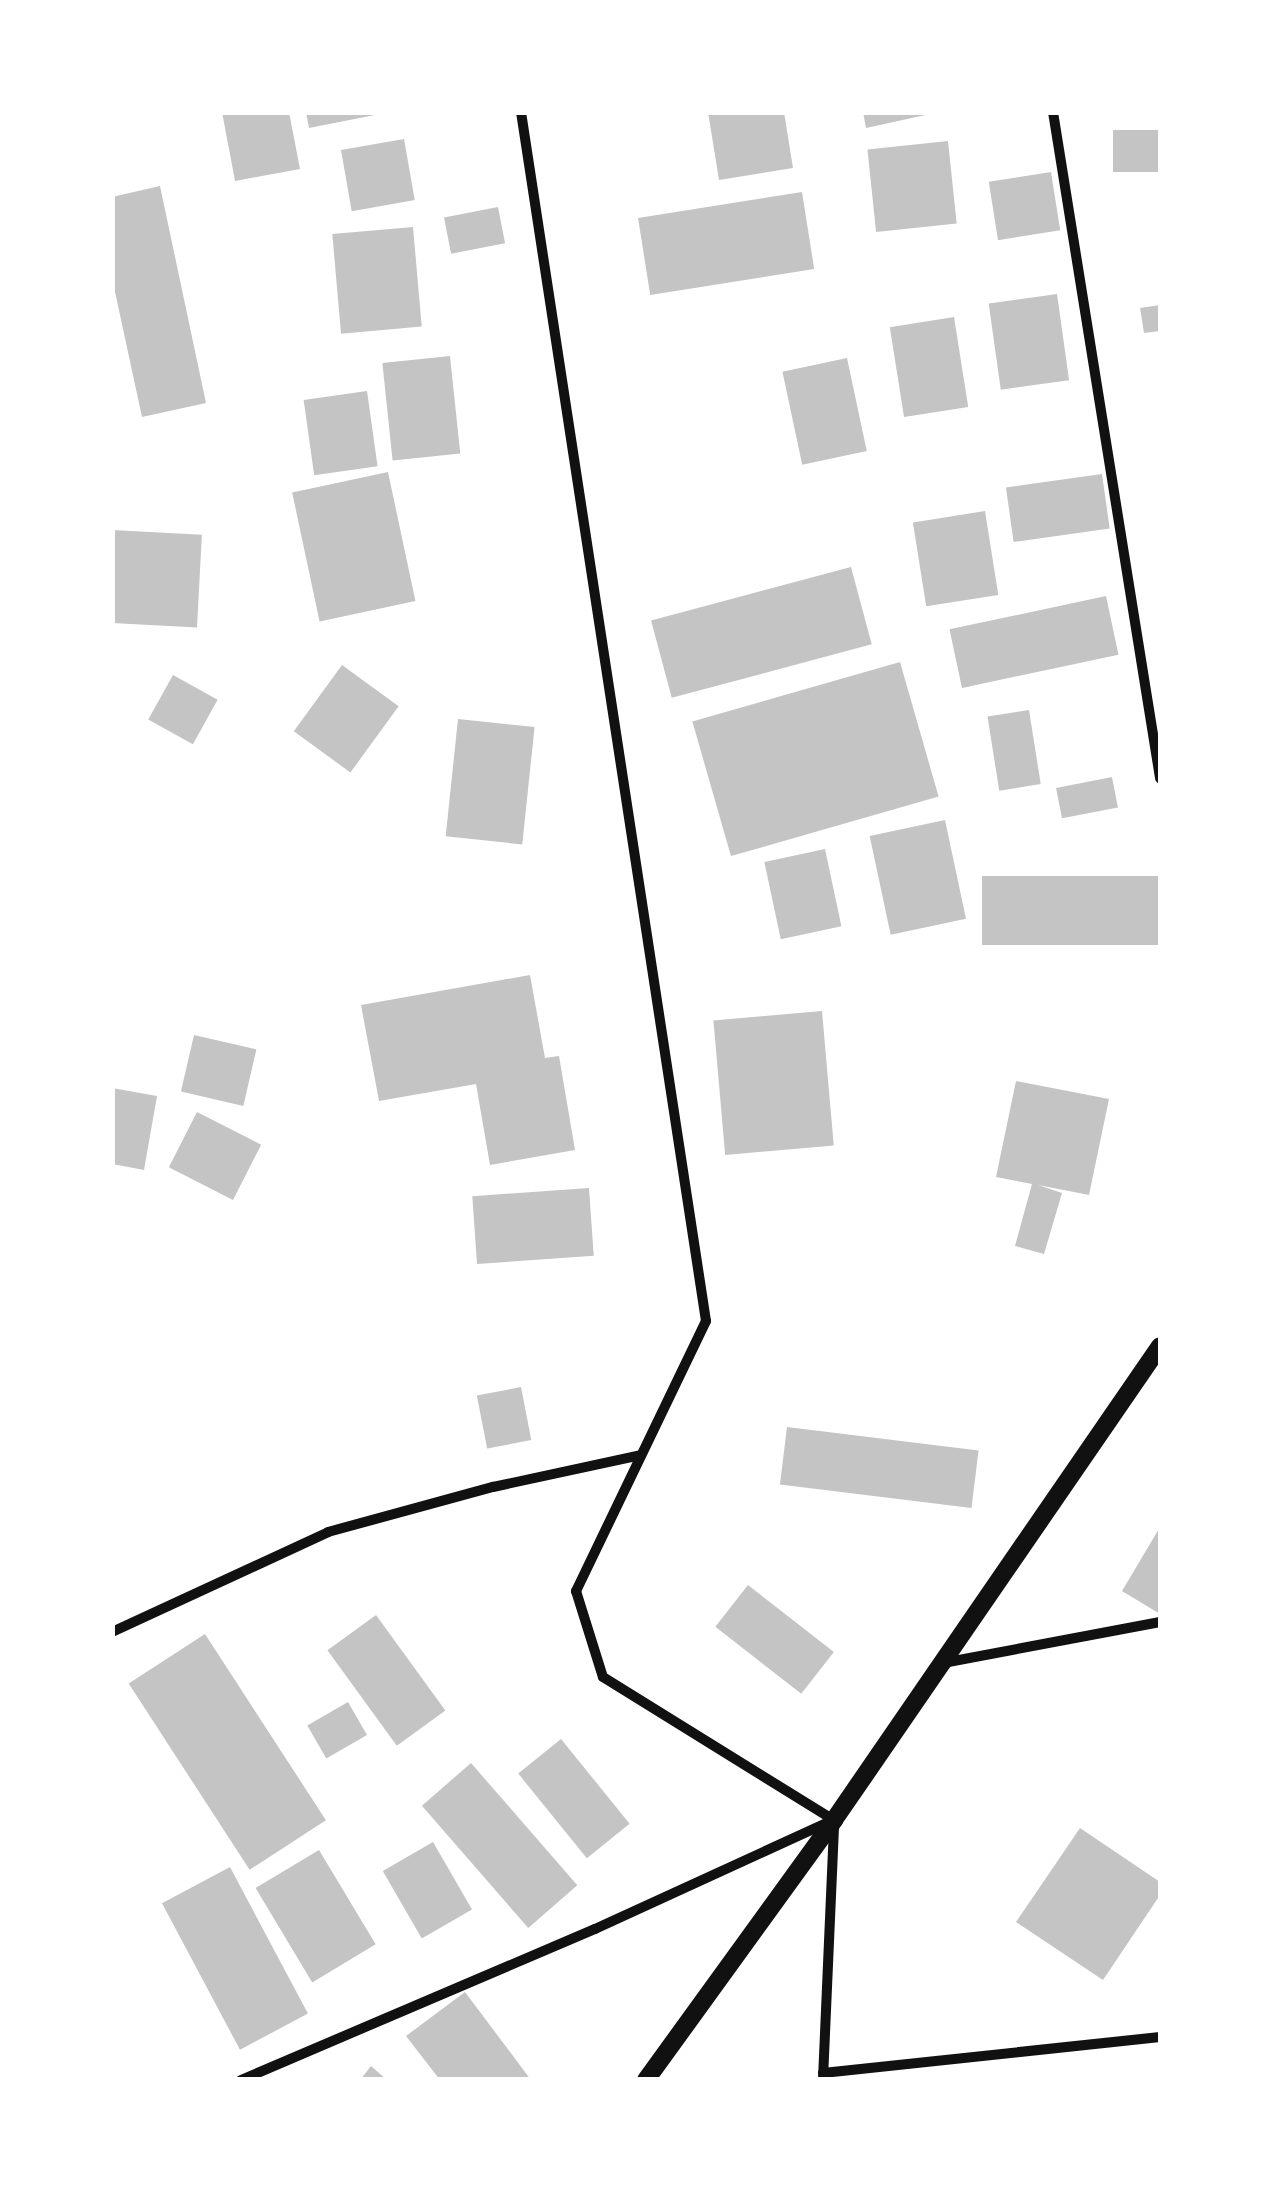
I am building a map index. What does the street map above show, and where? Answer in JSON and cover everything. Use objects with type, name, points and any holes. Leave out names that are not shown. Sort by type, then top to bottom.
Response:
[{"type":"street","points":[[521,112],[706,1321],[576,1591],[603,1677],[834,1820]]},
{"type":"street","points":[[1053,112],[1160,778]]},
{"type":"street","points":[[646,2080],[834,1820],[1160,1346]]},
{"type":"street","points":[[112,1632],[328,1532],[493,1486],[641,1456]]},
{"type":"street","points":[[942,1663],[1160,1622]]},
{"type":"street","points":[[834,1820],[823,2076],[1160,2037]]},
{"type":"street","points":[[240,2080],[595,1930],[834,1820]]},
{"type":"building","points":[[222,112],[289,112],[300,169],[235,181]]},
{"type":"building","points":[[306,112],[380,112],[380,114],[309,128]]},
{"type":"building","points":[[708,112],[784,112],[793,168],[719,180]]},
{"type":"building","points":[[863,112],[930,112],[930,114],[866,128]]},
{"type":"building","points":[[1113,130],[1160,130],[1160,172],[1113,172]]},
{"type":"building","points":[[404,139],[415,200],[352,211],[341,150]]},
{"type":"building","points":[[948,141],[957,224],[876,232],[867,149]]},
{"type":"building","points":[[1051,172],[1060,230],[998,240],[989,182]]},
{"type":"building","points":[[160,186],[206,403],[142,417],[112,278],[112,197]]},
{"type":"building","points":[[802,192],[814,269],[650,295],[638,218]]},
{"type":"building","points":[[498,207],[505,243],[451,254],[444,217]]},
{"type":"building","points":[[413,227],[422,327],[341,334],[332,234]]},
{"type":"building","points":[[1057,294],[1069,380],[1001,390],[989,304]]},
{"type":"building","points":[[1160,305],[1160,331],[1144,333],[1140,308]]},
{"type":"building","points":[[954,317],[968,407],[904,417],[890,327]]},
{"type":"building","points":[[450,356],[460,453],[393,461],[382,363]]},
{"type":"building","points":[[847,358],[867,451],[802,465],[782,372]]},
{"type":"building","points":[[367,391],[378,466],[314,475],[304,400]]},
{"type":"building","points":[[388,472],[415,601],[320,621],[292,492]]},
{"type":"building","points":[[1102,474],[1110,528],[1014,542],[1006,487]]},
{"type":"building","points":[[985,511],[998,595],[926,606],[913,522]]},
{"type":"building","points":[[112,530],[202,535],[197,628],[112,623]]},
{"type":"building","points":[[851,567],[872,644],[672,698],[651,621]]},
{"type":"building","points":[[1106,596],[1118,655],[962,688],[949,629]]},
{"type":"building","points":[[900,662],[939,797],[731,856],[692,722]]},
{"type":"building","points":[[342,665],[399,706],[350,772],[294,731]]},
{"type":"building","points":[[173,675],[218,700],[193,744],[148,720]]},
{"type":"building","points":[[1029,710],[1041,784],[999,791],[988,717]]},
{"type":"building","points":[[458,719],[535,727],[522,844],[446,836]]},
{"type":"building","points":[[1112,777],[1118,807],[1062,818],[1056,788]]},
{"type":"building","points":[[945,820],[966,919],[891,935],[870,836]]},
{"type":"building","points":[[825,849],[841,926],[781,939],[764,862]]},
{"type":"building","points":[[982,876],[1160,876],[1160,945],[982,945]]},
{"type":"building","points":[[530,975],[545,1058],[559,1056],[575,1150],[490,1165],[476,1084],[379,1101],[361,1005]]},
{"type":"building","points":[[822,1011],[834,1145],[725,1155],[713,1020]]},
{"type":"building","points":[[194,1035],[256,1049],[243,1106],[181,1092]]},
{"type":"building","points":[[1016,1081],[1109,1099],[1089,1195],[1038,1185],[1062,1193],[1044,1254],[1015,1246],[1032,1184],[996,1177]]},
{"type":"building","points":[[112,1088],[157,1096],[144,1170],[112,1164]]},
{"type":"building","points":[[197,1112],[261,1145],[233,1200],[169,1167]]},
{"type":"building","points":[[589,1188],[594,1256],[477,1264],[472,1196]]},
{"type":"building","points":[[521,1387],[531,1440],[487,1449],[477,1396]]},
{"type":"building","points":[[787,1427],[979,1451],[971,1508],[780,1485]]},
{"type":"building","points":[[1160,1527],[1160,1614],[1122,1591]]},
{"type":"building","points":[[748,1585],[834,1652],[801,1694],[715,1627]]},
{"type":"building","points":[[376,1615],[445,1710],[397,1746],[327,1650]]},
{"type":"building","points":[[205,1634],[326,1820],[250,1870],[129,1684]]},
{"type":"building","points":[[348,1702],[367,1735],[326,1758],[307,1726]]},
{"type":"building","points":[[561,1739],[630,1824],[587,1858],[518,1774]]},
{"type":"building","points":[[471,1763],[577,1885],[528,1928],[422,1806]]},
{"type":"building","points":[[1080,1828],[1160,1882],[1160,1895],[1103,1980],[1016,1922]]},
{"type":"building","points":[[433,1842],[472,1910],[422,1939],[383,1871]]},
{"type":"building","points":[[319,1850],[376,1944],[312,1982],[256,1888]]},
{"type":"building","points":[[230,1867],[308,2014],[240,2050],[162,1903]]},
{"type":"building","points":[[465,1992],[531,2080],[440,2080],[406,2036]]},
{"type":"building","points":[[371,2066],[387,2080],[360,2080]]}]
